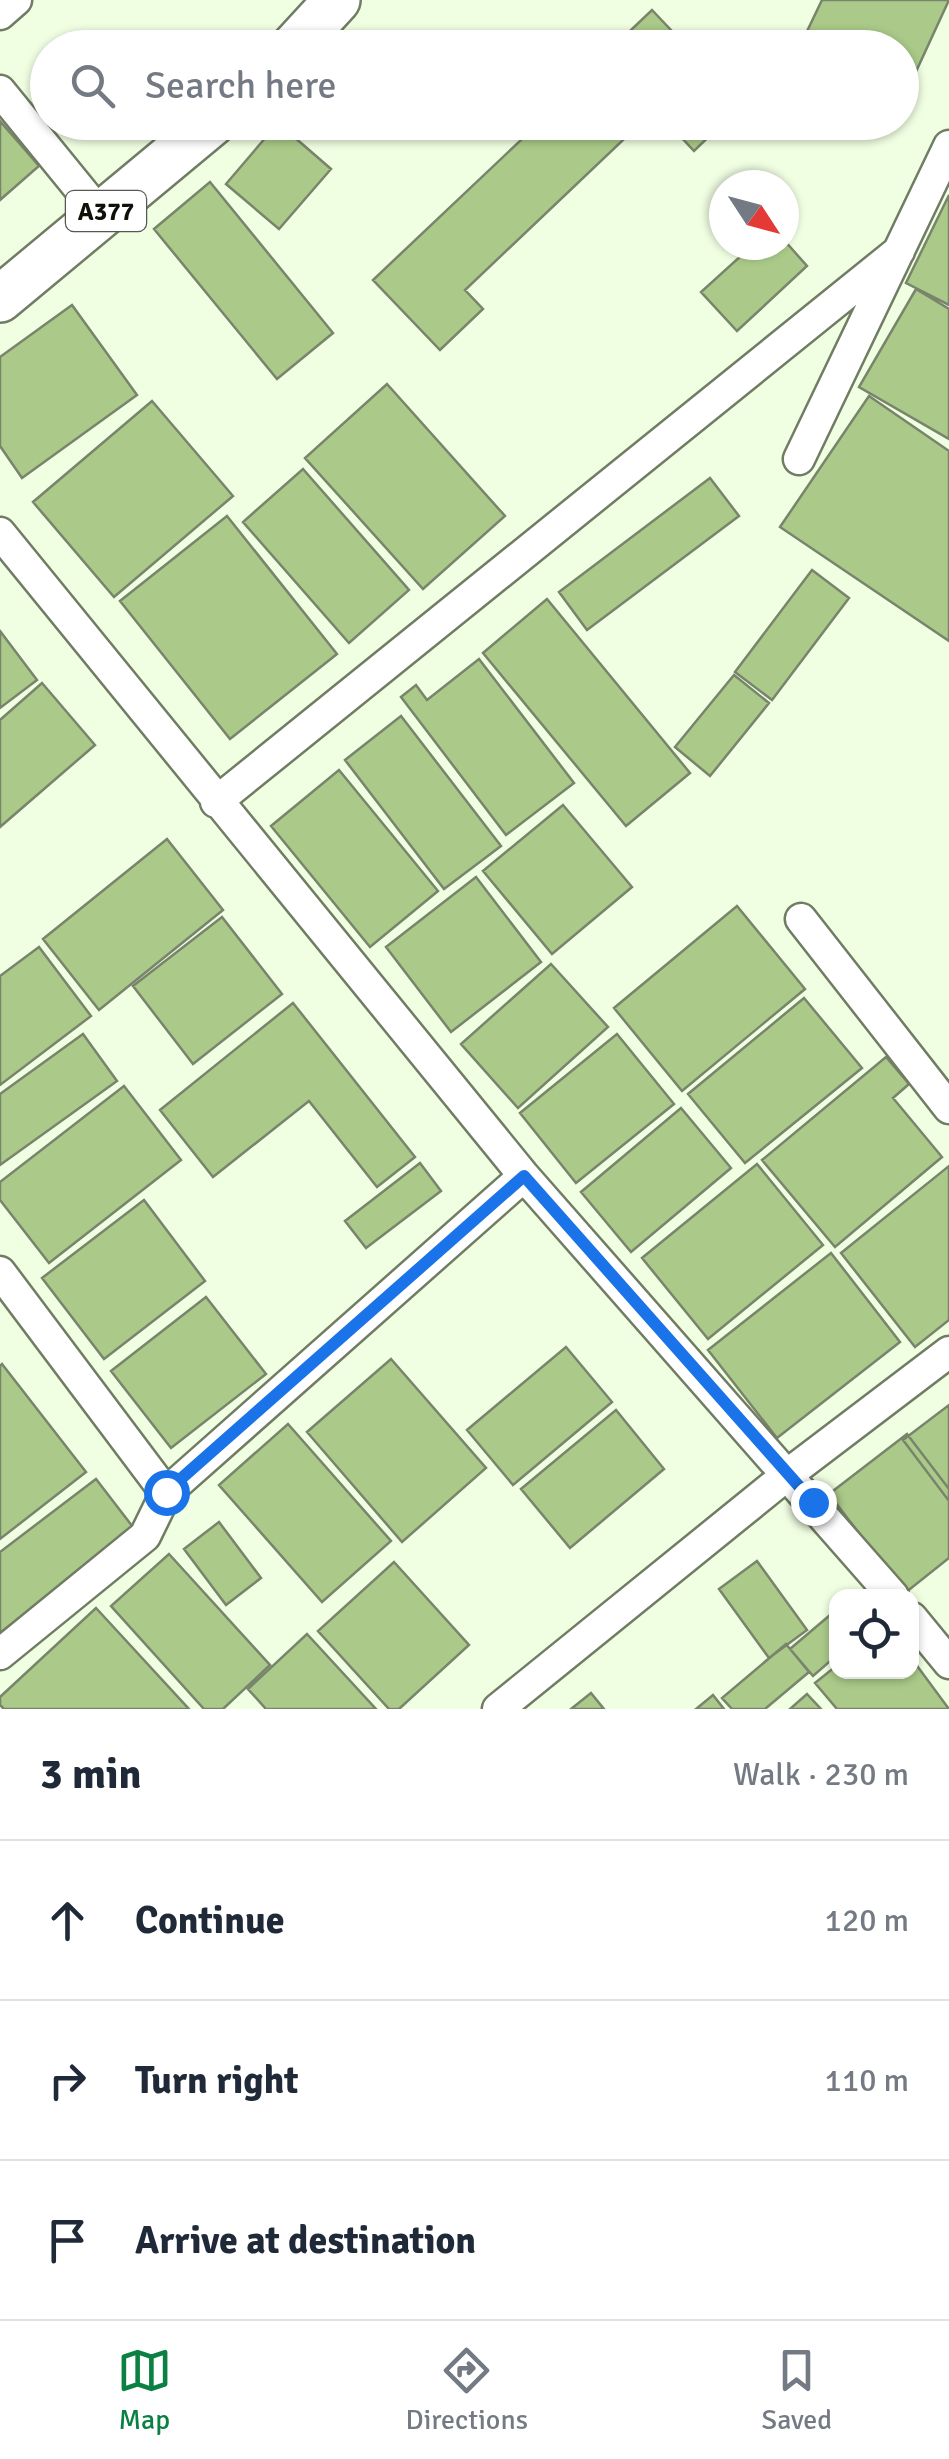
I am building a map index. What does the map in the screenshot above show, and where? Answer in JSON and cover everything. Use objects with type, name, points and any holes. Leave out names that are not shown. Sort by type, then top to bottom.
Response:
[{"type":"main road","points":[[310,30],[337,0]]},
{"type":"main road","name":"A377","points":[[0,299],[191,140]]},
{"type":"street","points":[[0,14],[16,0]]},
{"type":"street","points":[[0,91],[30,128]]},
{"type":"street","points":[[40,140],[101,215]]},
{"type":"street","points":[[799,459],[949,146]]},
{"type":"street","points":[[216,802],[899,251]]},
{"type":"street","points":[[0,533],[524,1176],[887,1589]]},
{"type":"street","points":[[800,918],[949,1108]]},
{"type":"street","points":[[0,1654],[145,1536],[166,1492],[524,1176]]},
{"type":"street","points":[[0,1272],[166,1492]]},
{"type":"street","points":[[498,1709],[787,1475],[949,1352]]},
{"type":"street","points":[[919,1626],[949,1662]]},
{"type":"building","points":[[822,0],[949,0],[919,65],[919,30],[808,30]]},
{"type":"building","points":[[652,10],[671,30],[631,30]]},
{"type":"building","points":[[0,121],[39,166],[0,200]]},
{"type":"building","points":[[264,140],[298,140],[331,169],[279,229],[226,184]]},
{"type":"building","points":[[521,140],[623,140],[465,290],[483,309],[440,350],[373,280]]},
{"type":"building","points":[[684,140],[705,140],[694,151]]},
{"type":"building","points":[[210,182],[333,333],[277,379],[154,229]]},
{"type":"building","points":[[949,195],[949,305],[906,283]]},
{"type":"building","points":[[799,257],[807,266],[737,331],[701,292],[736,260],[799,260]]},
{"type":"building","points":[[916,289],[949,309],[949,439],[859,387]]},
{"type":"building","points":[[72,305],[137,395],[22,478],[0,446],[0,357]]},
{"type":"building","points":[[387,384],[505,516],[423,589],[305,458]]},
{"type":"building","points":[[869,396],[949,451],[949,641],[780,527]]},
{"type":"building","points":[[152,401],[233,496],[114,597],[33,502]]},
{"type":"building","points":[[303,469],[409,590],[349,643],[243,522]]},
{"type":"building","points":[[710,478],[739,516],[587,630],[559,592]]},
{"type":"building","points":[[227,516],[337,654],[230,739],[120,601]]},
{"type":"building","points":[[812,570],[849,598],[772,700],[735,672]]},
{"type":"building","points":[[547,599],[690,773],[626,826],[483,653]]},
{"type":"building","points":[[0,631],[37,680],[0,708]]},
{"type":"building","points":[[479,659],[574,783],[506,835],[401,697],[416,685],[427,700]]},
{"type":"building","points":[[734,675],[769,703],[710,776],[675,747]]},
{"type":"building","points":[[42,683],[95,745],[0,827],[0,720]]},
{"type":"building","points":[[401,716],[501,846],[444,889],[345,760]]},
{"type":"building","points":[[339,770],[438,891],[370,947],[271,826]]},
{"type":"building","points":[[563,805],[632,887],[552,954],[483,871]]},
{"type":"building","points":[[167,839],[223,910],[99,1010],[43,939]]},
{"type":"building","points":[[476,877],[541,962],[451,1032],[386,947]]},
{"type":"building","points":[[737,906],[805,989],[682,1091],[614,1008]]},
{"type":"building","points":[[222,917],[282,994],[193,1064],[133,986]]},
{"type":"building","points":[[39,947],[91,1016],[0,1085],[0,976]]},
{"type":"building","points":[[551,964],[608,1027],[518,1108],[461,1044]]},
{"type":"building","points":[[804,998],[862,1068],[745,1163],[688,1094]]},
{"type":"building","points":[[293,1003],[415,1157],[377,1187],[309,1101],[213,1177],[160,1110]]},
{"type":"building","points":[[83,1034],[117,1081],[0,1165],[0,1094]]},
{"type":"building","points":[[617,1034],[674,1104],[576,1183],[520,1113]]},
{"type":"building","points":[[886,1057],[909,1084],[893,1098],[942,1157],[835,1247],[762,1160]]},
{"type":"building","points":[[124,1086],[181,1160],[49,1263],[0,1200],[0,1182]]},
{"type":"building","points":[[681,1108],[731,1168],[631,1252],[581,1192]]},
{"type":"building","points":[[420,1163],[441,1191],[366,1248],[345,1221]]},
{"type":"building","points":[[757,1164],[823,1245],[708,1339],[642,1258]]},
{"type":"building","points":[[949,1166],[949,1320],[915,1347],[841,1253]]},
{"type":"building","points":[[144,1200],[205,1281],[104,1359],[42,1278]]},
{"type":"building","points":[[831,1253],[900,1342],[777,1438],[708,1350]]},
{"type":"building","points":[[206,1297],[266,1374],[171,1448],[111,1371]]},
{"type":"building","points":[[566,1347],[612,1402],[513,1485],[467,1430]]},
{"type":"building","points":[[391,1359],[486,1468],[402,1542],[307,1432]]},
{"type":"building","points":[[0,1366],[86,1472],[0,1539]]},
{"type":"building","points":[[949,1405],[949,1501],[903,1440]]},
{"type":"building","points":[[616,1410],[664,1469],[570,1548],[521,1489]]},
{"type":"building","points":[[288,1424],[391,1541],[322,1602],[219,1485]]},
{"type":"building","points":[[907,1434],[949,1489],[949,1558],[910,1589],[902,1589],[829,1494]]},
{"type":"building","points":[[96,1479],[136,1531],[0,1633],[0,1552]]},
{"type":"building","points":[[219,1522],[261,1578],[226,1605],[184,1549]]},
{"type":"building","points":[[169,1554],[270,1665],[223,1709],[204,1709],[111,1606]]},
{"type":"building","points":[[757,1561],[807,1630],[769,1658],[719,1589]]},
{"type":"building","points":[[394,1562],[469,1645],[399,1709],[389,1709],[318,1631]]},
{"type":"building","points":[[96,1608],[189,1709],[4,1709],[0,1705],[0,1697]]},
{"type":"building","points":[[829,1616],[829,1662],[813,1676],[790,1649]]},
{"type":"building","points":[[307,1634],[376,1709],[266,1709],[248,1689]]},
{"type":"building","points":[[786,1644],[809,1672],[765,1709],[732,1709],[722,1698]]},
{"type":"building","points":[[919,1668],[949,1709],[837,1709],[815,1683],[829,1672],[829,1679],[919,1679]]},
{"type":"building","points":[[591,1693],[604,1709],[571,1709]]},
{"type":"building","points":[[807,1694],[821,1709],[790,1709]]},
{"type":"building","points":[[713,1695],[724,1709],[696,1709]]},
{"type":"route","points":[[166,1492],[524,1176],[813,1502]]}]
